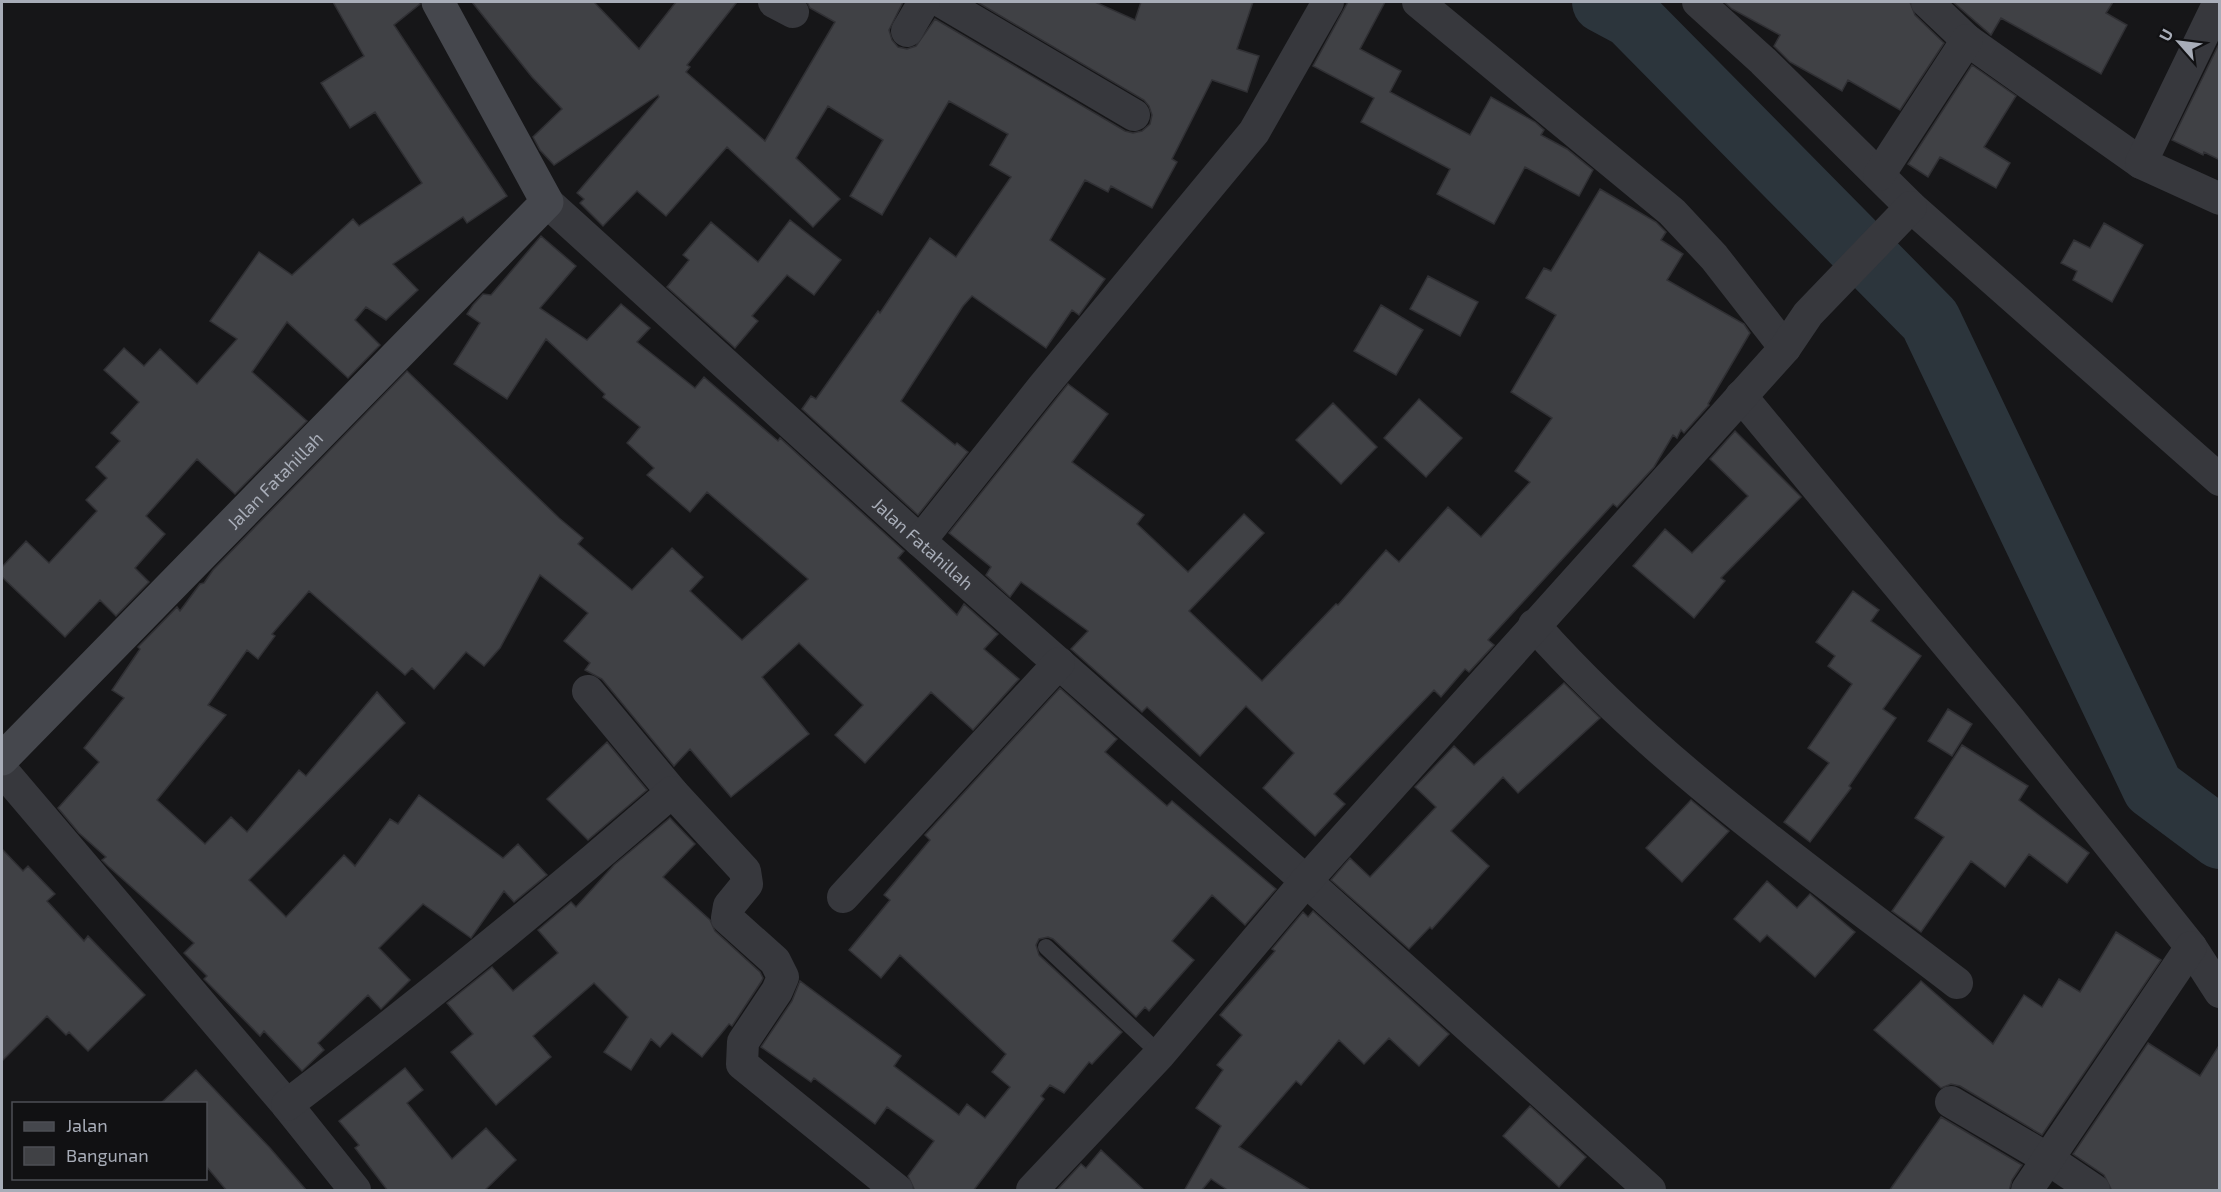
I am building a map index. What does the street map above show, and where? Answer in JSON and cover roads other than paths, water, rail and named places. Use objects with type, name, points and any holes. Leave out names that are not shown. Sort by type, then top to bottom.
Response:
[{"type":"street","name":"Jalan Fatahillah","points":[[438,2],[547,202],[920,541],[1306,881],[1650,1191]]},
{"type":"street","points":[[907,32],[924,2]]},
{"type":"street","points":[[942,2],[1134,115]]},
{"type":"street","points":[[920,541],[1042,387],[1254,132],[1328,2]]},
{"type":"street","points":[[1418,2],[1672,212],[1714,257],[1785,348]]},
{"type":"street","points":[[1698,2],[1763,61],[1879,175],[1903,215],[2220,480]]},
{"type":"street","points":[[1927,2],[1967,40],[2141,163],[2220,199]]},
{"type":"street","points":[[2141,163],[2219,2]]},
{"type":"street","points":[[1879,175],[1967,40]]},
{"type":"street","name":"Jalan Fatahillah","points":[[2,759],[547,202]]},
{"type":"street","points":[[1032,1191],[1160,1054],[1306,881],[1785,348],[1808,314],[1903,215]]},
{"type":"street","points":[[1741,396],[2010,720],[2191,947],[2220,992]]},
{"type":"street","points":[[1534,625],[1597,693],[1672,762],[1957,983]]},
{"type":"street","points":[[843,897],[1059,663]]},
{"type":"street","points":[[588,691],[672,792],[745,871],[747,884],[729,906],[727,918],[776,961],[783,977],[777,991],[744,1042],[742,1064],[897,1191]]},
{"type":"street","points":[[2,770],[287,1105],[355,1191]]},
{"type":"street","points":[[287,1105],[444,985],[559,891],[672,792]]},
{"type":"street","points":[[2027,1191],[2191,947]]},
{"type":"street","points":[[1952,1102],[2048,1159],[2094,1191]]},
{"type":"lane","points":[[1046,947],[1160,1054]]},
{"type":"waterway","points":[[1603,2],[1631,17],[1930,320],[2153,788],[2220,838]]}]
